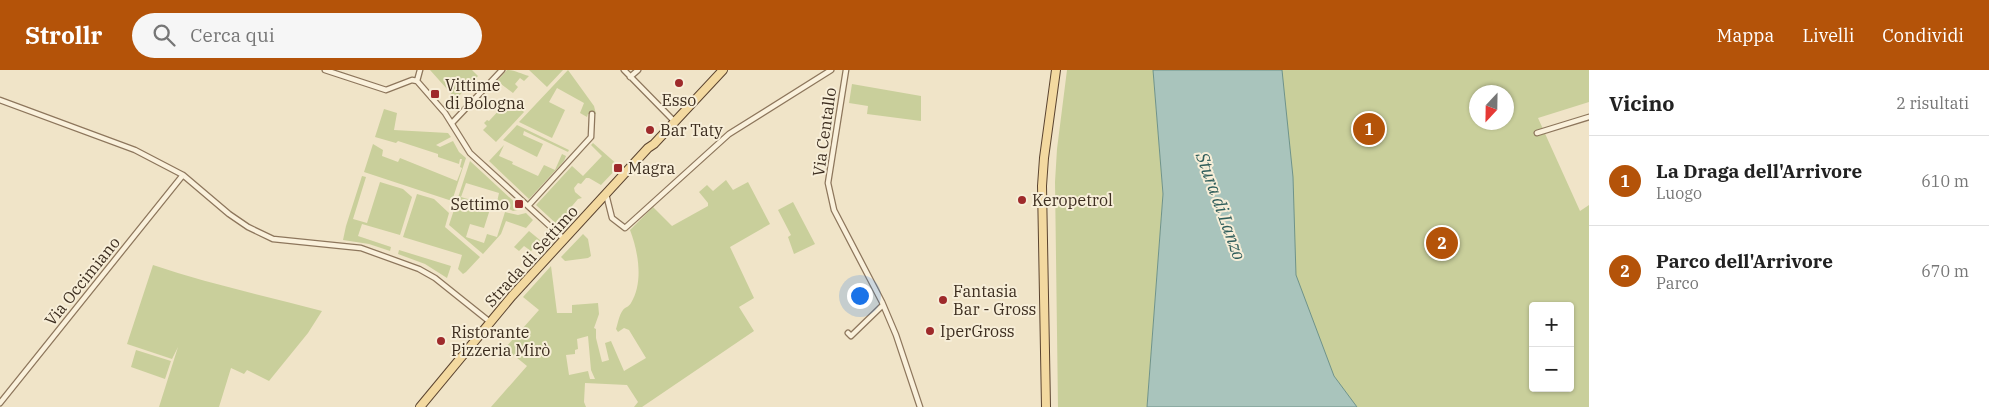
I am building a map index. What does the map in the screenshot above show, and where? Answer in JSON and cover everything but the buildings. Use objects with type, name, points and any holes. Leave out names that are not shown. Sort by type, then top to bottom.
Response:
[{"type":"main road","name":"Strada di Settimo","points":[[420,407],[490,322],[564,239],[648,148],[654,144],[716,70]]},
{"type":"main road","name":"Strada di Settimo","points":[[673,120],[723,70]]},
{"type":"main road","points":[[1046,407],[1042,186],[1056,70]]},
{"type":"street","points":[[325,70],[386,90],[412,80],[417,81],[452,123],[470,153],[564,239]]},
{"type":"street","points":[[452,123],[502,70]]},
{"type":"street","points":[[624,70],[673,120]]},
{"type":"street","points":[[630,77],[638,70]]},
{"type":"street","points":[[606,194],[612,218],[625,228],[729,134],[831,70]]},
{"type":"street","name":"Via Centallo","points":[[846,70],[828,183],[834,210],[883,304],[896,335],[920,407]]},
{"type":"street","points":[[417,81],[418,72]]},
{"type":"street","points":[[0,100],[135,150],[183,175],[229,214],[248,227],[273,239],[361,248],[407,264],[435,278],[490,322]]},
{"type":"street","points":[[528,206],[591,137],[592,114]]},
{"type":"street","points":[[1537,133],[1589,117]]},
{"type":"street","name":"Via Occimiano","points":[[0,403],[183,175]]},
{"type":"street","points":[[848,333],[851,336],[883,304]]},
{"type":"green space","points":[[430,70],[472,70],[478,76],[456,99]]},
{"type":"green space","points":[[507,70],[529,76],[524,81],[520,78],[515,84],[518,87],[513,93],[501,84],[493,92],[490,89]]},
{"type":"green space","points":[[529,70],[563,70],[547,87]]},
{"type":"green space","points":[[568,70],[594,106],[596,114],[588,114],[587,117],[580,113],[584,103],[557,88],[549,102],[565,110],[552,138],[519,122]]},
{"type":"green space","points":[[1067,70],[1153,70],[1163,194],[1147,407],[1058,407],[1055,182],[1057,149]]},
{"type":"green space","points":[[1223,70],[1589,70],[1589,102],[1538,118],[1580,211],[1589,205],[1589,407],[1356,407],[1334,376],[1216,134]]},
{"type":"green space","points":[[852,84],[921,96],[921,121],[867,114],[868,106],[849,103]]},
{"type":"green space","points":[[512,101],[524,112],[496,142],[483,130],[487,126],[484,123],[487,120],[489,121],[502,107],[504,109]]},
{"type":"green space","points":[[384,109],[397,113],[394,130],[448,133],[451,137],[436,145],[440,147],[453,141],[459,152],[466,158],[452,201],[364,172],[373,144],[383,150],[382,156],[398,162],[400,158],[457,181],[462,168],[460,167],[462,159],[460,159],[459,164],[438,157],[438,154],[398,141],[396,143],[375,137]]},
{"type":"green space","points":[[517,125],[569,150],[568,152],[524,131],[523,135],[543,144],[537,157],[503,140]]},
{"type":"green space","points":[[593,143],[619,166],[601,185],[589,178],[586,178],[581,184],[578,183],[574,188],[575,192],[582,198],[578,199],[567,212],[573,217],[562,229],[536,205],[572,166],[583,176],[602,156],[591,145]]},
{"type":"green space","points":[[504,145],[499,156],[538,176],[544,165],[555,170],[562,154],[566,156],[564,161],[529,199],[489,161]]},
{"type":"green space","points":[[470,161],[522,209],[513,211],[497,202],[499,193],[466,183],[461,197],[491,206],[484,228],[470,224],[466,237],[484,243],[487,234],[497,237],[505,212],[518,215],[526,213],[533,220],[526,228],[506,221],[501,234],[483,254],[449,225]]},
{"type":"green space","points":[[362,176],[366,177],[353,219],[367,223],[380,182],[403,189],[412,197],[400,235],[362,224],[358,236],[391,247],[390,251],[369,244],[343,240]]},
{"type":"green space","points":[[726,180],[733,190],[748,182],[770,224],[730,247],[754,298],[739,307],[754,331],[642,407],[634,407],[638,402],[627,385],[585,383],[584,402],[586,407],[491,407],[527,366],[505,348],[539,310],[523,297],[551,266],[557,313],[572,313],[572,305],[598,303],[599,314],[594,328],[596,329],[596,338],[602,362],[609,360],[605,343],[611,341],[624,371],[646,358],[629,330],[624,328],[618,332],[616,329],[620,314],[631,303],[635,295],[639,276],[637,257],[630,230],[653,207],[672,226],[708,206],[708,203],[699,192],[707,185],[713,191]],"holes":[[[588,336],[591,370],[595,379],[590,379],[588,371],[569,375],[566,355],[575,354],[575,350],[578,349],[577,339]]]},
{"type":"green space","points":[[417,194],[434,199],[449,213],[445,227],[480,257],[463,274],[458,269],[462,255],[403,237]]},
{"type":"green space","points":[[793,202],[815,244],[794,254],[788,237],[791,235],[778,210]]},
{"type":"green space","points":[[529,231],[546,245],[541,250],[536,246],[531,251],[524,246],[519,251],[514,247]]},
{"type":"green space","points":[[583,234],[588,239],[591,256],[565,261],[561,257]]},
{"type":"green space","points":[[399,250],[451,266],[447,278],[425,264],[398,254]]},
{"type":"green space","points":[[153,265],[216,284],[322,311],[308,333],[269,381],[247,370],[244,374],[231,368],[219,407],[159,407],[178,347],[172,359],[127,344]]},
{"type":"green space","points":[[136,350],[171,361],[165,379],[131,367]]},
{"type":"water","name":"Stura di Lanzo","points":[[1153,70],[1282,70],[1293,177],[1296,275],[1334,376],[1357,407],[1147,407],[1163,194]]},
{"type":"place","name":"Esso","points":[[679,83]]},
{"type":"place","name":"Vittime di Bologna","points":[[435,94]]},
{"type":"place","name":"La Draga dell'Arrivore","points":[[1369,129]]},
{"type":"place","name":"Bar Taty","points":[[650,130]]},
{"type":"place","name":"Magra","points":[[618,168]]},
{"type":"place","name":"Keropetrol","points":[[1022,200]]},
{"type":"place","name":"Settimo","points":[[519,204]]},
{"type":"place","name":"Parco dell'Arrivore","points":[[1442,243]]},
{"type":"place","name":"Fantasia Bar - Gross","points":[[943,300]]},
{"type":"place","name":"IperGross","points":[[930,331]]},
{"type":"place","name":"Ristorante Pizzeria Mirò","points":[[441,341]]}]
